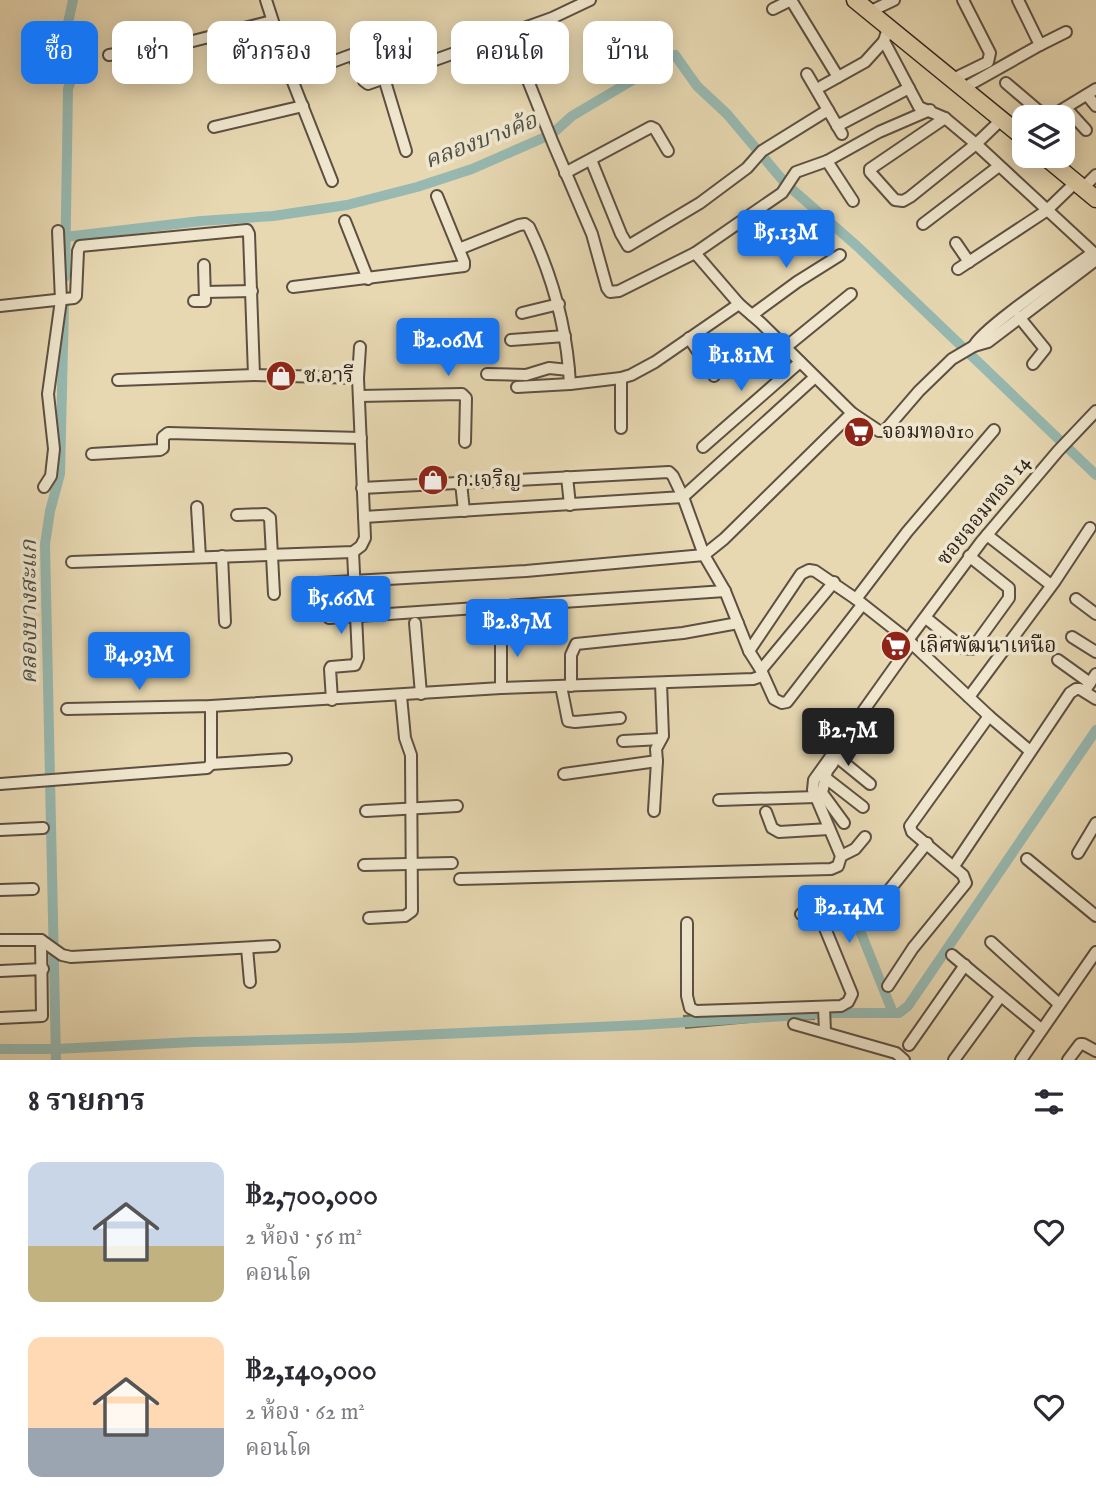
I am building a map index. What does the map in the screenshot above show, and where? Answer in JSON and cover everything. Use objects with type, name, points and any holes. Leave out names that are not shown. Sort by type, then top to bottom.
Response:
[{"type":"main road","points":[[860,4],[886,35],[956,84],[1012,128]]},
{"type":"main road","points":[[1058,168],[1096,199]]},
{"type":"street","points":[[265,0],[272,21]]},
{"type":"street","points":[[543,21],[590,0]]},
{"type":"street","points":[[774,9],[791,0],[838,77]]},
{"type":"street","points":[[860,4],[894,0]]},
{"type":"street","points":[[956,84],[990,58],[990,53],[963,0]]},
{"type":"street","points":[[1018,0],[1040,45]]},
{"type":"street","points":[[956,84],[1066,32]]},
{"type":"street","points":[[822,86],[865,62],[886,35],[917,104],[945,118],[976,144],[1095,254]]},
{"type":"street","points":[[109,55],[207,37]]},
{"type":"street","points":[[807,74],[839,130],[909,88]]},
{"type":"street","points":[[1006,83],[1033,105]]},
{"type":"street","points":[[294,84],[332,181]]},
{"type":"street","points":[[386,84],[406,150]]},
{"type":"street","points":[[529,84],[592,234],[610,292],[619,292],[695,253],[782,193],[796,172],[827,161],[879,132],[930,110]]},
{"type":"street","points":[[1071,105],[1091,92],[1096,106]]},
{"type":"street","points":[[214,127],[303,106]]},
{"type":"street","points":[[590,160],[628,246],[700,203],[747,169],[759,153],[828,110]]},
{"type":"street","points":[[945,118],[874,165],[870,172],[895,200],[903,201],[976,144],[1000,120]]},
{"type":"street","points":[[1075,118],[1086,130]]},
{"type":"street","points":[[565,173],[652,127],[668,151]]},
{"type":"street","points":[[827,161],[853,201]]},
{"type":"street","points":[[923,224],[999,166]]},
{"type":"street","points":[[958,269],[1096,175]]},
{"type":"street","points":[[293,287],[464,266],[437,196]]},
{"type":"street","points":[[345,221],[368,279]]},
{"type":"street","points":[[459,249],[525,224],[540,250],[559,304],[570,377]]},
{"type":"street","points":[[0,306],[66,300],[76,296],[80,246],[247,230],[252,290],[254,375]]},
{"type":"street","points":[[44,487],[51,476],[54,449],[48,394],[66,300],[58,231]]},
{"type":"street","points":[[956,243],[968,262]]},
{"type":"street","points":[[695,253],[739,304],[852,413],[873,429],[884,431],[952,359],[989,342],[1095,254]]},
{"type":"street","points":[[971,348],[976,340],[999,322],[1095,254]]},
{"type":"street","points":[[752,315],[840,255]]},
{"type":"street","points":[[194,302],[204,302],[204,265]]},
{"type":"street","points":[[205,292],[252,290]]},
{"type":"street","points":[[786,347],[851,293]]},
{"type":"street","points":[[522,313],[559,304]]},
{"type":"street","points":[[517,387],[570,377],[621,378],[654,362],[739,304]]},
{"type":"street","points":[[1019,317],[1045,349],[1033,364]]},
{"type":"street","points":[[511,340],[565,336]]},
{"type":"street","points":[[689,338],[714,376]]},
{"type":"street","points":[[72,562],[353,552],[361,546],[365,538],[358,378],[360,347]]},
{"type":"street","points":[[703,447],[800,362]]},
{"type":"street","points":[[487,374],[526,375],[549,368],[570,377]]},
{"type":"street","points":[[118,380],[254,375],[358,378]]},
{"type":"street","points":[[364,517],[683,497],[815,377]]},
{"type":"street","points":[[621,378],[621,428]]},
{"type":"street","points":[[359,396],[463,394],[466,398],[466,442]]},
{"type":"street","name":"ซอยจอมทอง 14","points":[[816,797],[813,790],[814,780],[969,556],[1068,439],[1096,411]]},
{"type":"street","points":[[318,583],[526,571],[704,555],[724,539],[852,413]]},
{"type":"street","points":[[362,488],[669,472],[683,497],[704,555],[725,591],[749,651],[774,699],[782,703],[787,702],[907,532],[994,430]]},
{"type":"street","points":[[92,454],[160,450],[163,447],[163,437],[167,433],[361,438]]},
{"type":"street","points":[[567,477],[570,505]]},
{"type":"street","points":[[461,483],[464,511]]},
{"type":"street","points":[[197,507],[200,557]]},
{"type":"street","points":[[237,515],[269,515],[274,594]]},
{"type":"street","points":[[969,697],[1090,528]]},
{"type":"street","points":[[986,535],[1051,585]]},
{"type":"street","points":[[332,700],[331,667],[355,665],[357,662],[353,552]]},
{"type":"street","points":[[222,556],[225,622]]},
{"type":"street","points":[[926,618],[967,650],[976,645],[1003,608],[1009,598],[1009,589],[969,556]]},
{"type":"street","points":[[749,651],[801,574],[809,570],[815,571],[834,582],[910,642],[1030,751]]},
{"type":"street","points":[[66,709],[211,706],[501,688],[753,679],[762,673],[834,582]]},
{"type":"street","points":[[329,618],[355,614],[725,591]]},
{"type":"street","points":[[1076,599],[1096,614]]},
{"type":"street","points":[[415,623],[421,694]]},
{"type":"street","points":[[620,718],[568,721],[566,686],[571,655],[576,644],[683,633],[738,623]]},
{"type":"street","points":[[501,630],[501,688]]},
{"type":"street","points":[[1072,637],[1096,652]]},
{"type":"street","points":[[1058,660],[1090,683],[1096,699]]},
{"type":"street","points":[[654,811],[656,749],[661,739],[661,683]]},
{"type":"street","points":[[954,866],[1070,693],[1090,683]]},
{"type":"street","points":[[369,918],[405,916],[411,913],[411,755],[405,738],[401,696]]},
{"type":"street","points":[[211,706],[211,764]]},
{"type":"street","points":[[888,986],[913,948],[966,883],[954,866],[912,832],[909,825],[989,716]]},
{"type":"street","points":[[623,741],[661,739]]},
{"type":"street","points":[[839,744],[837,757],[827,771],[822,793],[845,823]]},
{"type":"street","points":[[837,757],[870,784]]},
{"type":"street","points":[[0,784],[203,769],[211,764],[286,759]]},
{"type":"street","points":[[564,774],[657,761]]},
{"type":"street","points":[[827,779],[863,807]]},
{"type":"street","points":[[460,879],[831,869],[838,866],[841,856],[816,797],[719,800]]},
{"type":"street","points":[[366,811],[457,806]]},
{"type":"street","points":[[766,812],[772,828],[779,832],[829,829]]},
{"type":"street","points":[[1077,853],[1096,823]]},
{"type":"street","points":[[0,830],[43,828]]},
{"type":"street","points":[[841,856],[855,849],[865,837]]},
{"type":"street","points":[[882,899],[927,843]]},
{"type":"street","points":[[1027,859],[1096,916]]},
{"type":"street","points":[[364,865],[452,863]]},
{"type":"street","points":[[0,890],[33,889]]},
{"type":"street","points":[[687,923],[687,996],[690,1008],[696,1011],[841,1006],[848,1002],[852,994],[820,916],[801,914]]},
{"type":"street","points":[[0,940],[44,941],[62,955],[71,957],[274,946]]},
{"type":"street","points":[[0,1018],[42,1016],[44,941]]},
{"type":"street","points":[[991,942],[1059,1003]]},
{"type":"street","points":[[247,948],[250,982]]},
{"type":"street","points":[[1021,1060],[1096,952]]},
{"type":"street","points":[[952,955],[1041,1029]]},
{"type":"street","points":[[909,1045],[965,965]]},
{"type":"street","points":[[0,971],[43,969]]},
{"type":"street","points":[[954,1060],[1000,997]]},
{"type":"street","points":[[824,1007],[825,1032]]},
{"type":"street","points":[[794,1024],[896,1053],[904,1059]]},
{"type":"street","points":[[1068,1060],[1080,1044],[1094,1047]]},
{"type":"green space","points":[[813,1010],[814,1019],[686,1028],[684,1016]]},
{"type":"waterway","name":"คลองบางสะแก","points":[[65,277],[68,89],[76,66],[66,32],[73,0]]},
{"type":"waterway","name":"คลองบางค้อ","points":[[65,237],[201,221],[273,216],[347,205],[417,187],[472,169],[552,134],[572,116],[675,55],[697,86],[727,114],[785,183],[858,247],[1096,475]]},
{"type":"waterway","name":"คลองบางสะแก","points":[[56,1060],[45,544],[60,474],[64,306]]},
{"type":"waterway","points":[[831,1013],[899,1013],[908,1006],[1096,730]]},
{"type":"waterway","points":[[849,903],[893,1013]]},
{"type":"waterway","points":[[0,1049],[351,1038],[817,1014]]},
{"type":"place","name":"ช.อารี","points":[[281,376]]},
{"type":"place","name":"จอมทอง10","points":[[859,432]]},
{"type":"place","name":"ก.เจริญ","points":[[433,480]]},
{"type":"place","name":"เลิศพัฒนาเหนือ","points":[[896,646]]}]
